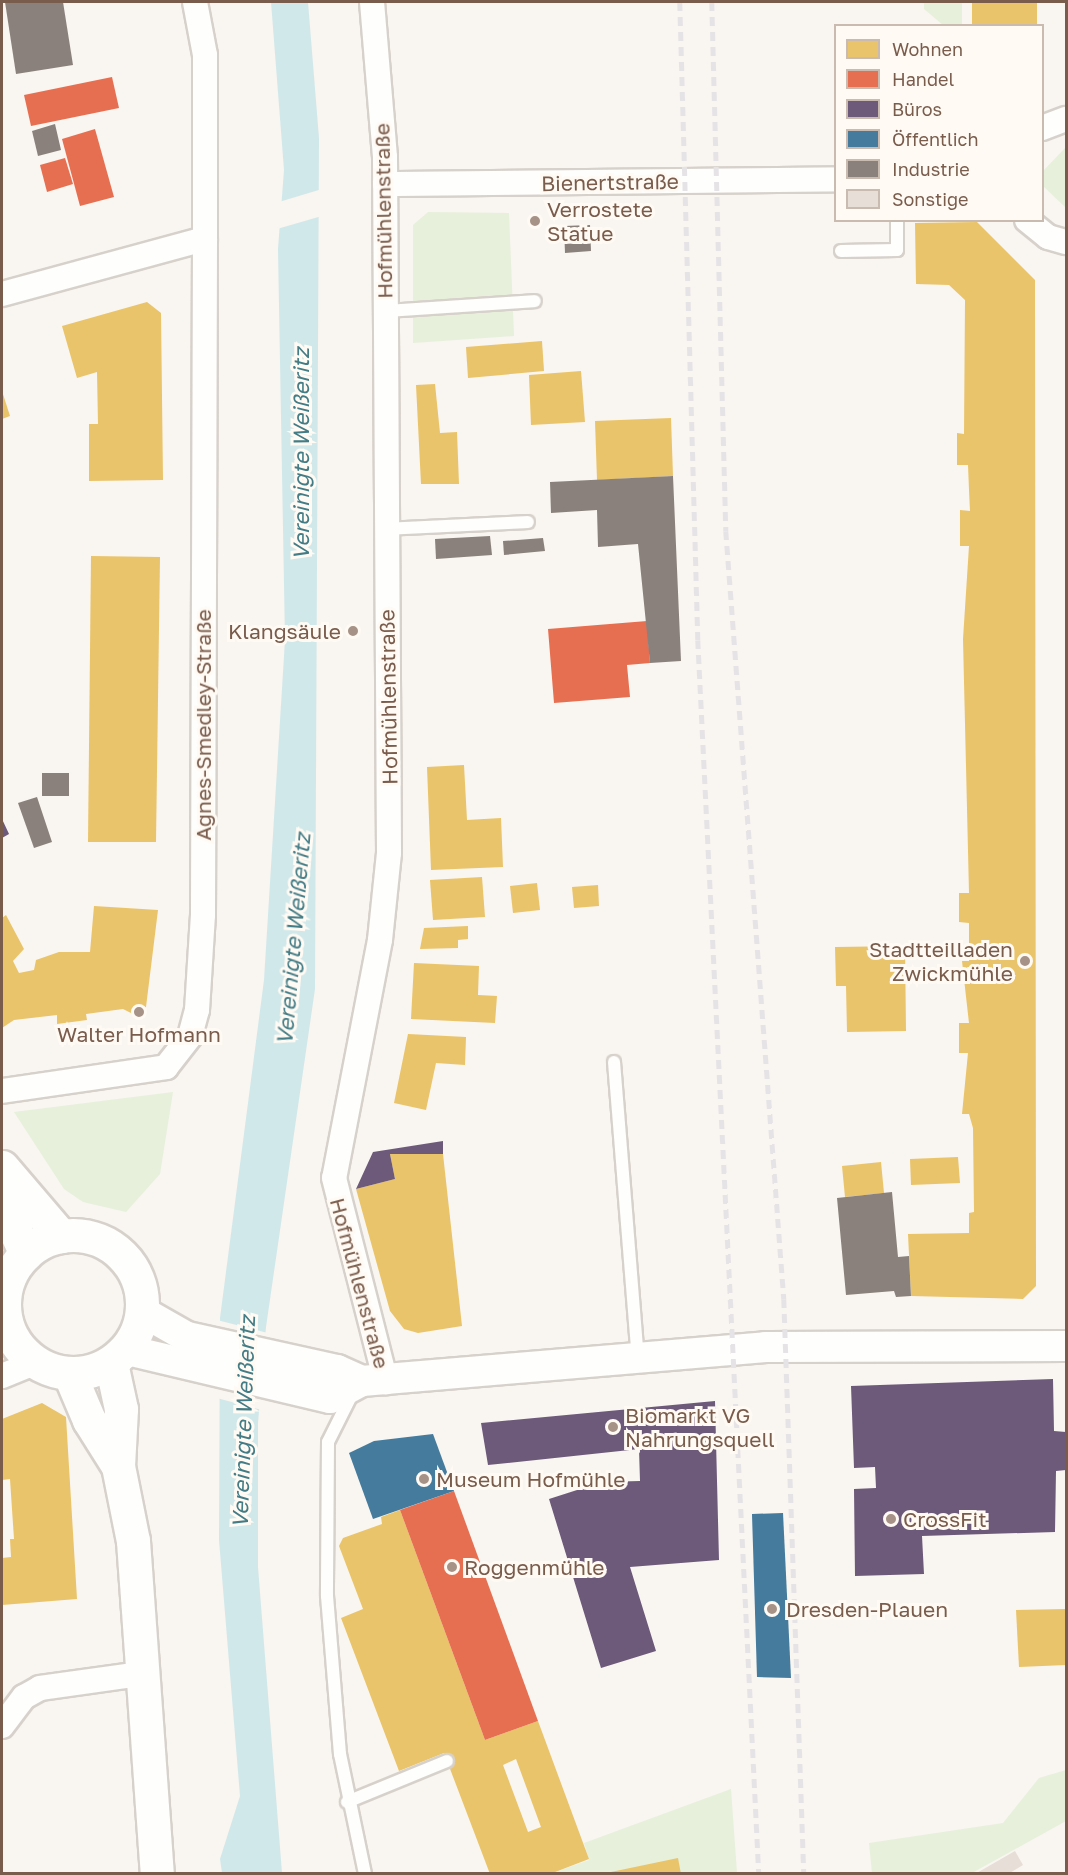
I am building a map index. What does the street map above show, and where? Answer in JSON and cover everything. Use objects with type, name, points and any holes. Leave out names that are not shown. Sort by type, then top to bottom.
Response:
[{"type":"main road","points":[[2,1167],[61,1236]]},
{"type":"main road","points":[[2,1202],[26,1254]]},
{"type":"main road","points":[[61,1236],[107,1242],[125,1257],[140,1282],[154,1319],[119,1356],[70,1374],[35,1363],[16,1344],[4,1326],[4,1297],[11,1273],[26,1254],[61,1236]]},
{"type":"main road","points":[[119,1356],[121,1409],[118,1466],[133,1541],[157,1874]]},
{"type":"main road","points":[[70,1374],[89,1420],[118,1466]]},
{"type":"street","points":[[2,294],[205,239],[205,55],[195,2]]},
{"type":"street","name":"Hofmühlenstraße","points":[[374,2],[385,184],[385,529],[389,853],[380,940],[334,1178],[374,1381]]},
{"type":"street","points":[[1044,127],[1066,119]]},
{"type":"street","name":"Bienertstraße","points":[[385,184],[834,179]]},
{"type":"street","points":[[1029,222],[1048,237],[1066,242]]},
{"type":"street","name":"Agnes-Smedley-Straße","points":[[2,1091],[166,1067],[190,1036],[203,915],[205,239]]},
{"type":"street","points":[[154,1319],[296,1377],[330,1398],[374,1381],[638,1360],[766,1347],[1066,1346]]},
{"type":"street","points":[[119,1356],[164,1356],[296,1377]]},
{"type":"street","points":[[2,1376],[35,1363]]},
{"type":"street","points":[[2,1726],[24,1697],[40,1688],[141,1674]]},
{"type":"lane","points":[[841,251],[897,250],[897,222]]},
{"type":"lane","points":[[385,311],[535,301]]},
{"type":"lane","points":[[385,529],[528,522]]},
{"type":"lane","points":[[614,1062],[638,1360]]},
{"type":"lane","points":[[365,1874],[347,1802],[327,1596],[328,1442],[341,1410],[374,1381]]},
{"type":"lane","points":[[347,1802],[447,1761]]},
{"type":"green space","points":[[924,2],[962,2],[962,24],[942,24],[924,9]]},
{"type":"green space","points":[[1066,147],[1066,208],[1044,187],[1044,170]]},
{"type":"green space","points":[[428,212],[509,213],[514,336],[413,343],[413,225]]},
{"type":"green space","points":[[173,1092],[160,1174],[126,1212],[83,1202],[64,1189],[14,1112]]},
{"type":"green space","points":[[1066,1770],[1066,1821],[972,1873],[872,1873],[869,1843],[1003,1823],[1039,1778]]},
{"type":"green space","points":[[731,1789],[737,1873],[550,1874],[589,1860],[584,1843]]},
{"type":"water","name":"Vereinigte Weißeritz","points":[[271,2],[308,2],[319,138],[315,989],[266,1327],[258,1423],[258,1567],[282,1873],[222,1873],[220,1859],[240,1796],[219,1540],[220,1318],[264,980],[285,640],[278,249],[284,170]]},
{"type":"pier","points":[[322,189],[322,216],[277,229],[279,202]]},
{"type":"pier","points":[[217,1320],[268,1333],[262,1410],[213,1397]]},
{"type":"building: Wohnen","points":[[972,2],[1037,2],[1037,24],[972,24]]},
{"type":"building: Wohnen","points":[[977,222],[1035,280],[1036,1286],[1023,1299],[911,1296],[908,1234],[969,1233],[969,1213],[974,1212],[973,1128],[969,1114],[962,1114],[968,1053],[959,1053],[959,1023],[969,1023],[962,961],[969,961],[969,923],[959,922],[959,893],[969,893],[963,639],[969,546],[960,546],[960,510],[970,511],[968,465],[957,465],[957,433],[964,434],[965,300],[949,285],[916,284],[915,223]]},
{"type":"building: Wohnen","points":[[147,302],[161,313],[163,480],[89,481],[89,424],[98,424],[97,372],[77,378],[62,326]]},
{"type":"building: Wohnen","points":[[542,341],[544,371],[468,378],[466,347]]},
{"type":"building: Wohnen","points":[[581,371],[585,422],[531,425],[529,375]]},
{"type":"building: Wohnen","points":[[435,384],[440,433],[457,432],[459,484],[421,484],[416,385]]},
{"type":"building: Wohnen","points":[[2,391],[10,416],[2,419]]},
{"type":"building: Wohnen","points":[[671,418],[673,476],[597,480],[595,421]]},
{"type":"building: Wohnen","points":[[91,556],[160,557],[156,842],[88,842]]},
{"type":"building: Wohnen","points":[[464,765],[467,820],[501,818],[503,867],[431,870],[427,767]]},
{"type":"building: Wohnen","points":[[482,877],[485,917],[433,920],[430,880]]},
{"type":"building: Wohnen","points":[[537,883],[540,910],[513,913],[510,886]]},
{"type":"building: Wohnen","points":[[598,885],[599,906],[574,908],[572,887]]},
{"type":"building: Wohnen","points":[[94,906],[158,910],[146,1007],[131,1013],[123,1009],[86,1014],[87,1020],[57,1024],[57,1015],[14,1020],[2,1028],[2,918],[6,915],[24,949],[13,961],[19,973],[34,970],[36,960],[59,952],[90,952]]},
{"type":"building: Wohnen","points":[[468,926],[468,939],[458,940],[458,948],[420,949],[424,928]]},
{"type":"building: Wohnen","points":[[905,946],[906,1031],[847,1032],[846,986],[836,986],[835,947]]},
{"type":"building: Wohnen","points":[[414,963],[479,966],[478,995],[497,996],[495,1023],[411,1019]]},
{"type":"building: Wohnen","points":[[408,1034],[466,1037],[465,1065],[436,1063],[426,1110],[394,1103]]},
{"type":"building: Wohnen","points":[[390,1154],[443,1154],[462,1326],[418,1333],[404,1329],[390,1311],[356,1189],[395,1179]]},
{"type":"building: Wohnen","points":[[958,1157],[960,1183],[911,1185],[910,1159]]},
{"type":"building: Wohnen","points":[[881,1162],[884,1193],[845,1197],[842,1166]]},
{"type":"building: Wohnen","points":[[42,1403],[66,1417],[77,1599],[2,1605],[2,1558],[11,1557],[10,1539],[14,1539],[10,1479],[2,1480],[2,1419]]},
{"type":"building: Wohnen","points":[[400,1510],[485,1740],[538,1721],[589,1859],[550,1874],[490,1874],[444,1753],[399,1771],[341,1618],[363,1609],[339,1546],[343,1538],[382,1524],[381,1517]],"holes":[[[516,1759],[541,1827],[528,1832],[503,1765]]]},
{"type":"building: Wohnen","points":[[1066,1609],[1066,1665],[1019,1667],[1016,1610]]},
{"type":"building: Wohnen","points":[[678,1858],[681,1874],[611,1874],[611,1872]]},
{"type":"building: Handel","points":[[112,77],[119,108],[31,126],[24,95]]},
{"type":"building: Handel","points":[[95,129],[114,197],[80,206],[62,139]]},
{"type":"building: Handel","points":[[65,158],[73,184],[47,192],[40,165]]},
{"type":"building: Handel","points":[[647,621],[650,663],[627,665],[630,697],[554,703],[548,629]]},
{"type":"building: Handel","points":[[454,1491],[538,1721],[485,1740],[400,1510]]},
{"type":"building: Büros","points":[[2,819],[9,834],[2,838]]},
{"type":"building: Büros","points":[[443,1141],[443,1154],[390,1154],[395,1179],[356,1189],[373,1152]]},
{"type":"building: Büros","points":[[1053,1379],[1054,1431],[1066,1432],[1066,1470],[1056,1471],[1055,1532],[922,1536],[924,1574],[855,1576],[854,1489],[876,1488],[875,1467],[854,1468],[851,1386]]},
{"type":"building: Büros","points":[[715,1401],[719,1560],[630,1567],[656,1651],[601,1668],[549,1499],[602,1482],[640,1481],[639,1449],[488,1465],[481,1423]]},
{"type":"building: Öffentlich","points":[[433,1434],[454,1491],[373,1519],[349,1453],[374,1441]]},
{"type":"building: Öffentlich","points":[[783,1513],[791,1678],[757,1677],[752,1514]]},
{"type":"building: Industrie","points":[[5,2],[63,2],[73,65],[16,74]]},
{"type":"building: Industrie","points":[[55,124],[61,150],[38,156],[32,131]]},
{"type":"building: Industrie","points":[[590,225],[591,251],[565,253],[564,226]]},
{"type":"building: Industrie","points":[[673,476],[681,661],[650,663],[638,544],[598,547],[597,510],[551,513],[550,482]]},
{"type":"building: Industrie","points":[[490,536],[492,555],[436,559],[435,539]]},
{"type":"building: Industrie","points":[[543,538],[545,551],[504,555],[503,541]]},
{"type":"building: Industrie","points":[[42,773],[69,773],[69,796],[42,796]]},
{"type":"building: Industrie","points":[[37,797],[52,842],[34,848],[18,803]]},
{"type":"building: Industrie","points":[[892,1192],[898,1257],[909,1256],[911,1296],[896,1297],[894,1291],[846,1295],[837,1198]]},
{"type":"building: Sonstige","points":[[1015,1851],[1023,1865],[1008,1874],[975,1874]]},
{"type":"railway","points":[[680,2],[698,640],[759,1874]]},
{"type":"railway","points":[[712,2],[726,531],[784,1299],[804,1874]]},
{"type":"place","name":"Verrostete Statue","points":[[535,221]]},
{"type":"place","name":"Klangsäule","points":[[353,631]]},
{"type":"place","name":"Stadtteilladen Zwickmühle","points":[[1025,961]]},
{"type":"place","name":"Walter Hofmann","points":[[139,1012]]},
{"type":"place","name":"Biomarkt VG Nahrungsquell","points":[[613,1427]]},
{"type":"place","name":"Museum Hofmühle","points":[[424,1479]]},
{"type":"place","name":"CrossFit","points":[[891,1519]]},
{"type":"place","name":"Roggenmühle","points":[[452,1567]]},
{"type":"place","name":"Dresden-Plauen","points":[[772,1609]]}]
